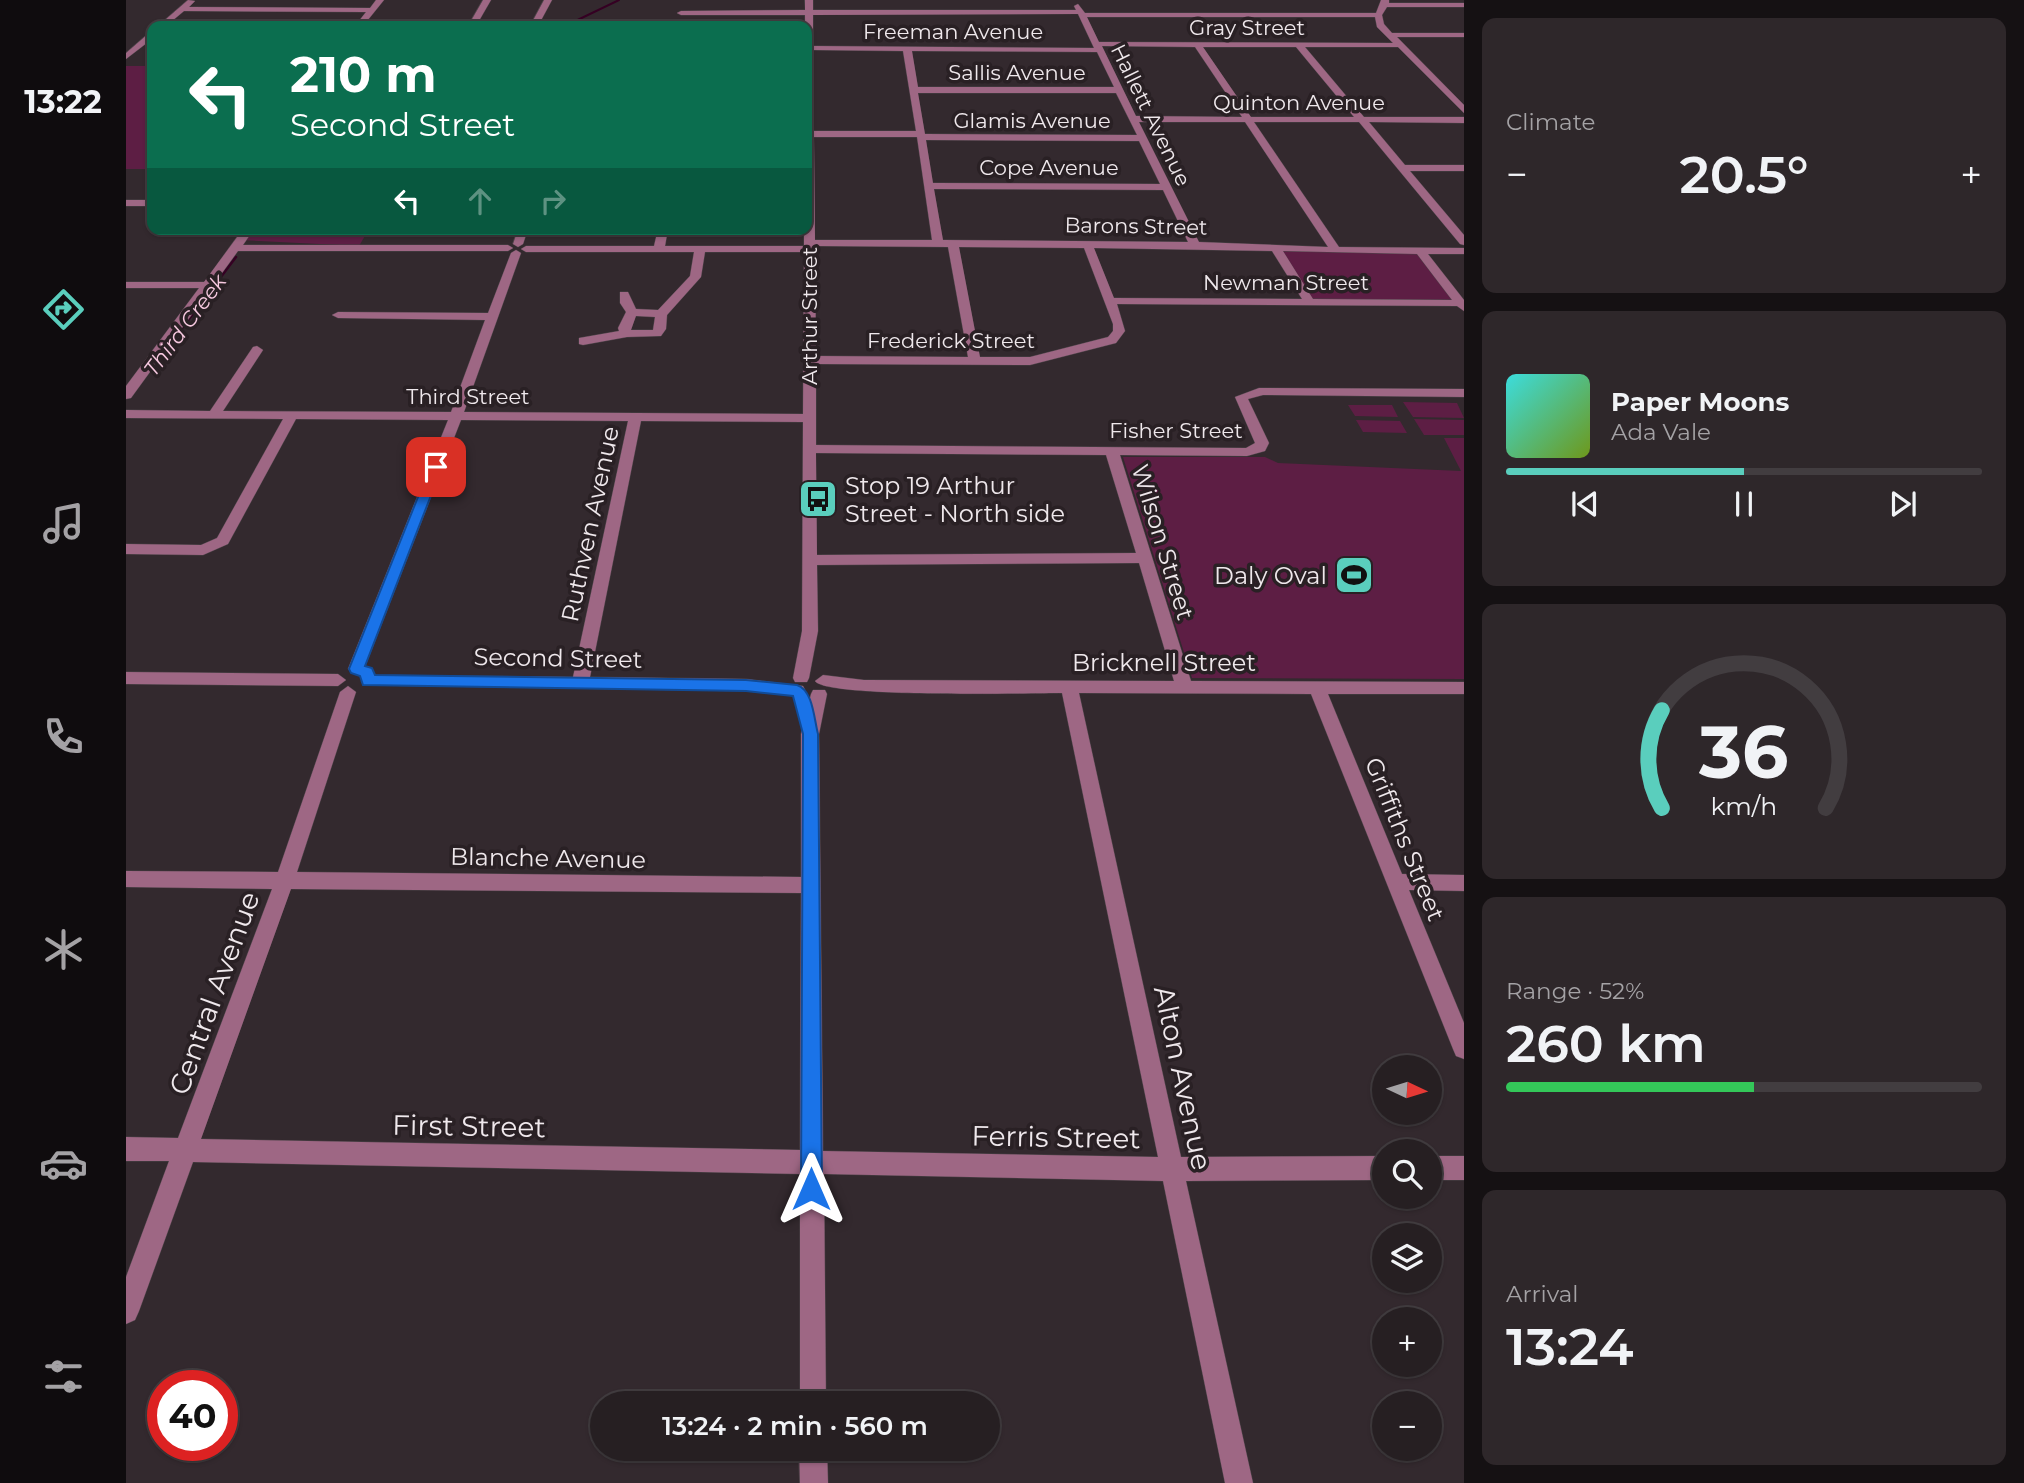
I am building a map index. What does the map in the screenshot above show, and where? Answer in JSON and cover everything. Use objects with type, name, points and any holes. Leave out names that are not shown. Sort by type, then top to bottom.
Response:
[{"type":"street","points":[[168,21],[193,0]]},
{"type":"street","points":[[363,21],[380,0]]},
{"type":"street","points":[[475,21],[487,0]]},
{"type":"street","points":[[537,21],[548,0]]},
{"type":"street","points":[[679,21],[683,0]]},
{"type":"street","name":"Arthur Street","points":[[809,0],[809,21]]},
{"type":"street","name":"Hallett Avenue","points":[[1076,0],[1195,245]]},
{"type":"street","points":[[1464,5],[1385,2],[1378,15],[1380,25],[1388,35],[1464,110]]},
{"type":"street","points":[[1300,7],[1307,15]]},
{"type":"street","points":[[182,9],[372,10]]},
{"type":"street","points":[[681,13],[1186,11],[1378,15]]},
{"type":"street","points":[[1388,35],[1464,35]]},
{"type":"street","points":[[126,57],[147,39]]},
{"type":"street","points":[[1198,44],[1336,250]]},
{"type":"street","name":"Gray Street","points":[[1098,47],[1198,44],[1398,45]]},
{"type":"street","points":[[1298,44],[1464,242]]},
{"type":"street","points":[[139,46],[147,46]]},
{"type":"street","name":"Freeman Avenue","points":[[812,48],[1098,47]]},
{"type":"street","points":[[907,48],[938,243]]},
{"type":"street","name":"Sallis Avenue","points":[[914,90],[1119,90]]},
{"type":"street","name":"Quinton Avenue","points":[[1133,119],[1464,120]]},
{"type":"street","name":"Glamis Avenue","points":[[812,134],[1143,138]]},
{"type":"street","points":[[1402,168],[1464,168]]},
{"type":"street","name":"Cope Avenue","points":[[930,186],[1167,187]]},
{"type":"street","points":[[126,203],[147,203]]},
{"type":"street","points":[[126,395],[244,235]]},
{"type":"street","points":[[126,678],[343,686],[360,689],[521,235]]},
{"type":"street","points":[[659,249],[662,235]]},
{"type":"street","name":"Arthur Street","points":[[808,235],[810,631],[821,686],[810,734]]},
{"type":"street","points":[[953,243],[975,361]]},
{"type":"street","name":"Barons Street","points":[[234,248],[700,249],[953,243],[1464,251]]},
{"type":"street","name":"Frederick Street","points":[[810,360],[1042,360],[1112,340],[1119,331],[1111,301],[1088,244]]},
{"type":"street","points":[[1276,248],[1309,301]]},
{"type":"street","points":[[583,341],[605,341],[626,333],[657,333],[660,329],[661,314],[695,277],[700,249]]},
{"type":"street","points":[[1420,251],[1462,305]]},
{"type":"street","points":[[126,285],[207,285]]},
{"type":"street","points":[[624,293],[632,312]]},
{"type":"street","name":"Newman Street","points":[[1111,301],[1309,301],[1462,305]]},
{"type":"street","points":[[632,312],[661,314]]},
{"type":"street","points":[[626,333],[624,328],[632,312]]},
{"type":"street","points":[[338,316],[493,317]]},
{"type":"street","points":[[214,415],[257,351]]},
{"type":"street","name":"Fisher Street","points":[[810,449],[1254,451],[1262,443],[1241,397],[1253,392],[1464,393]]},
{"type":"street","name":"Third Street","points":[[126,414],[810,418]]},
{"type":"street","points":[[126,549],[203,550],[223,541],[291,416]]},
{"type":"street","name":"Ruthven Avenue","points":[[580,682],[635,417]]},
{"type":"street","name":"Wilson Street","points":[[1112,451],[1184,686]]},
{"type":"street","points":[[809,560],[1143,558]]},
{"type":"street","name":"Arthur Street","points":[[810,631],[799,685],[810,734],[813,1391]]},
{"type":"street","name":"Second Street","points":[[363,675],[746,685],[799,685],[810,675],[821,686]]},
{"type":"street","name":"Central Avenue","points":[[126,1311],[285,879],[343,686]]},
{"type":"street","name":"Bricknell Street","points":[[821,686],[1464,688]]},
{"type":"street","name":"Alton Avenue","points":[[1069,686],[1239,1483]]},
{"type":"street","name":"Griffiths Street","points":[[1316,687],[1464,1049]]},
{"type":"street","name":"Blanche Avenue","points":[[126,879],[811,885]]},
{"type":"street","points":[[1397,882],[1464,883]]},
{"type":"street","name":"First Street","points":[[126,1149],[811,1162]]},
{"type":"street","name":"Ferris Street","points":[[811,1162],[1172,1169],[1372,1168]]},
{"type":"street","points":[[1442,1168],[1464,1168]]},
{"type":"street","points":[[813,1461],[814,1483]]},
{"type":"shaded area","points":[[126,66],[147,66],[147,169],[126,169]]},
{"type":"shaded area","points":[[244,235],[365,235],[359,246],[240,240]]},
{"type":"shaded area","points":[[1276,248],[1420,251],[1460,303],[1309,301]]},
{"type":"shaded area","points":[[1403,402],[1457,403],[1464,418],[1413,417]]},
{"type":"shaded area","points":[[1348,405],[1392,405],[1398,417],[1355,416]]},
{"type":"shaded area","points":[[1414,419],[1464,420],[1464,435],[1424,435]]},
{"type":"shaded area","points":[[1356,420],[1400,421],[1407,433],[1363,432]]},
{"type":"shaded area","points":[[1444,438],[1464,438],[1464,679],[1192,678],[1123,457],[1265,457],[1278,463],[1461,471]]},
{"type":"waterway","name":"Third Creek","points":[[575,21],[619,0]]},
{"type":"waterway","name":"Third Creek","points":[[164,352],[236,257]]},
{"type":"place","name":"Stop 19 Arthur Street - North side","points":[[818,499]]},
{"type":"place","name":"Daly Oval","points":[[1354,575]]},
{"type":"route","points":[[436,467],[356,669],[367,672],[369,681],[746,685],[797,691],[800,694],[810,734],[811,1189]]}]
